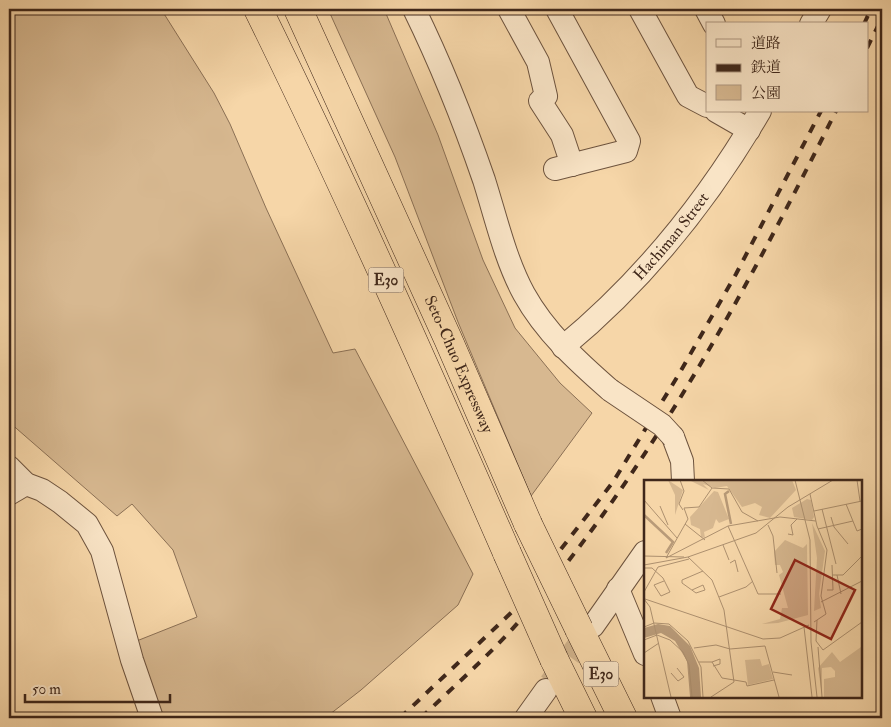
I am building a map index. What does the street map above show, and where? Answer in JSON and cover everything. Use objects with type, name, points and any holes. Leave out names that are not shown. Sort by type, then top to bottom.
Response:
[{"type":"highway","name":"Seto-Chuo Expressway","points":[[258,9],[318,131],[506,553],[583,718]]},
{"type":"highway","name":"Seto-Chuo Expressway","points":[[298,9],[448,339],[528,524],[586,627],[623,718]]},
{"type":"street","points":[[414,9],[450,87],[515,275],[533,309],[563,346],[610,390],[662,425],[672,436],[682,461],[683,480]]},
{"type":"street","points":[[509,9],[538,62],[546,96],[540,101],[562,134],[563,167],[626,151],[629,141],[557,9]]},
{"type":"street","points":[[640,9],[688,96],[706,105]]},
{"type":"street","points":[[706,9],[713,22]]},
{"type":"street","points":[[812,22],[820,9]]},
{"type":"street","points":[[720,112],[755,121]]},
{"type":"street","name":"Hachiman Street","points":[[563,346],[589,326],[664,247],[698,206],[755,121]]},
{"type":"street","points":[[9,467],[17,489],[42,490],[87,524],[95,537],[102,551],[132,660],[152,718]]},
{"type":"street","points":[[586,627],[618,589],[644,553]]},
{"type":"street","points":[[618,589],[644,652]]},
{"type":"street","points":[[526,718],[546,690]]},
{"type":"street","points":[[662,697],[670,718]]},
{"type":"green space","points":[[9,9],[161,9],[214,93],[230,124],[266,208],[333,353],[355,349],[473,574],[458,605],[361,690],[325,718],[148,718],[124,646],[197,617],[173,550],[132,504],[117,516],[9,422]]},
{"type":"green space","points":[[328,9],[384,9],[438,135],[483,260],[515,328],[560,383],[592,413],[531,496],[458,322],[395,157]]},
{"type":"tunnel","points":[[550,683],[592,626]]},
{"type":"railway","points":[[865,22],[871,9]]},
{"type":"railway","points":[[868,46],[882,18]]},
{"type":"railway","points":[[400,718],[513,611],[613,482],[679,374],[736,274],[820,112]]},
{"type":"railway","points":[[421,718],[486,656],[523,617],[570,559],[614,499],[655,437],[732,310],[835,112]]}]
